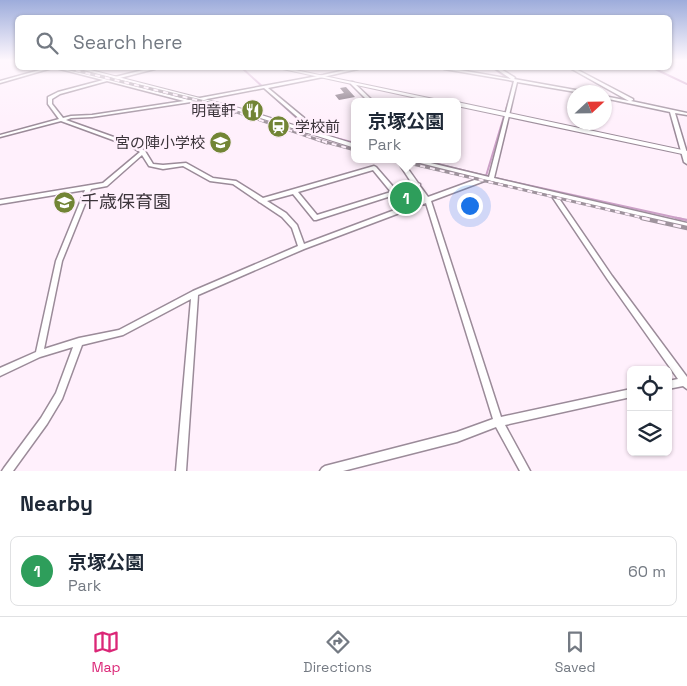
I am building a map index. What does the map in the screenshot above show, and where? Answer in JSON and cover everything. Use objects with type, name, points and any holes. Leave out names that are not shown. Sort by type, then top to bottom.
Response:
[{"type":"street","points":[[105,82],[59,93],[50,98],[52,109],[62,120],[134,146],[142,152],[151,165],[163,167],[184,164],[212,180],[234,182],[284,215],[295,227],[302,247]]},
{"type":"street","points":[[113,82],[190,101]]},
{"type":"street","points":[[136,82],[237,109],[351,145]]},
{"type":"street","points":[[0,136],[62,120],[190,101],[291,82]]},
{"type":"street","points":[[352,82],[368,98]]},
{"type":"street","points":[[352,82],[426,98]]},
{"type":"street","points":[[488,179],[515,82]]},
{"type":"street","points":[[527,82],[567,90]]},
{"type":"street","points":[[598,82],[637,103]]},
{"type":"street","points":[[265,87],[313,128],[307,132]]},
{"type":"street","points":[[612,98],[687,114]]},
{"type":"street","points":[[461,105],[686,152]]},
{"type":"street","points":[[228,115],[237,109]]},
{"type":"street","points":[[672,111],[686,152],[687,162]]},
{"type":"street","points":[[0,202],[105,185],[142,152]]},
{"type":"street","points":[[401,163],[428,201],[498,422],[525,471]]},
{"type":"street","points":[[423,163],[687,225]]},
{"type":"street","points":[[442,163],[444,168]]},
{"type":"street","points":[[262,201],[374,168],[394,192]]},
{"type":"street","points":[[0,372],[39,354],[79,342],[120,333],[195,293],[302,247],[488,179]]},
{"type":"street","points":[[294,191],[316,218],[418,185]]},
{"type":"street","points":[[39,354],[59,261],[89,188]]},
{"type":"street","points":[[554,195],[610,278],[686,382],[672,384]]},
{"type":"street","points":[[182,471],[195,293]]},
{"type":"street","points":[[7,471],[44,421],[59,396],[79,342]]},
{"type":"street","points":[[325,471],[457,437],[498,422],[627,394]]},
{"type":"shaded area","points":[[415,188],[423,200],[398,208],[390,196]]},
{"type":"building","points":[[346,87],[355,97],[339,100],[335,95],[344,93],[340,88]]},
{"type":"waterway","points":[[257,82],[310,130]]},
{"type":"waterway","points":[[486,176],[514,83],[513,82]]},
{"type":"waterway","points":[[683,82],[687,84]]},
{"type":"waterway","points":[[332,137],[351,142]]},
{"type":"waterway","points":[[434,163],[486,176]]},
{"type":"waterway","points":[[486,176],[682,219]]},
{"type":"waterway","points":[[676,218],[687,220]]},
{"type":"railway","points":[[123,82],[213,104],[327,143]]},
{"type":"railway","points":[[322,141],[351,149]]},
{"type":"railway","points":[[408,163],[648,219]]},
{"type":"railway","points":[[642,218],[687,228]]},
{"type":"place","name":"明竜軒","points":[[252,111]]},
{"type":"place","name":"学校前","points":[[279,127]]},
{"type":"place","name":"宮の陣小学校","points":[[221,143]]},
{"type":"place","name":"京塚公園","points":[[406,198]]},
{"type":"place","name":"千歳保育園","points":[[65,202]]}]
